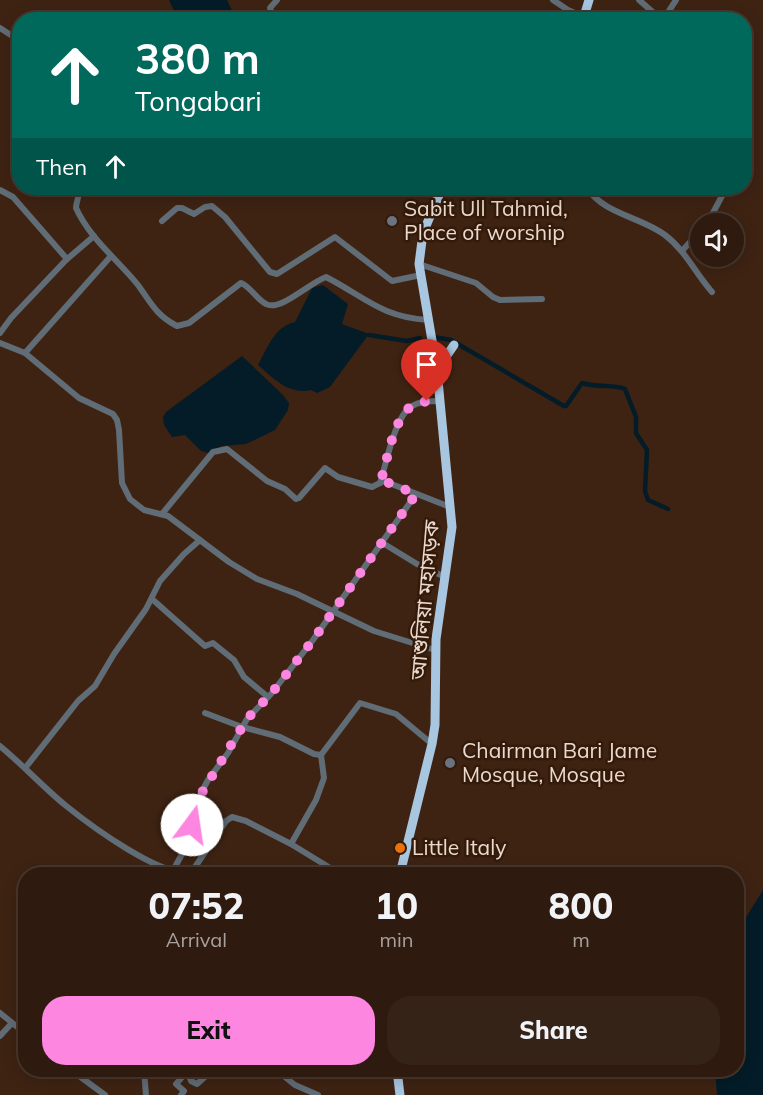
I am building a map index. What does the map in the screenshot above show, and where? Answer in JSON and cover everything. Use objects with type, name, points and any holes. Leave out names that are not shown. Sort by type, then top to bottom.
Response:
[{"type":"highway","name":"আশুলিয়া মহাসড়ক","points":[[402,867],[435,725],[435,650],[452,527],[437,370],[419,264],[423,233],[439,195]]},
{"type":"highway","points":[[437,370],[454,345]]},
{"type":"highway","points":[[398,1077],[400,1095]]},
{"type":"street","points":[[553,0],[572,12]]},
{"type":"street","points":[[639,0],[653,12]]},
{"type":"street","points":[[0,190],[13,197],[67,259]]},
{"type":"street","points":[[79,195],[76,208],[94,236],[137,285],[157,312],[177,326],[189,322],[241,283],[248,287],[256,297],[274,307],[326,277],[391,314],[428,320]]},
{"type":"street","points":[[593,195],[600,203],[632,216],[666,235],[682,250],[695,272],[712,292]]},
{"type":"street","points":[[713,213],[722,195]]},
{"type":"street","points":[[162,221],[177,208],[194,214],[205,207],[212,206],[225,217],[266,268],[277,274],[335,237],[392,281],[421,275]]},
{"type":"street","points":[[0,333],[11,318],[67,259],[94,236]]},
{"type":"street","points":[[682,250],[690,242]]},
{"type":"street","points":[[25,353],[111,256]]},
{"type":"street","points":[[419,264],[476,283],[500,300],[542,299]]},
{"type":"street","points":[[0,343],[25,353],[79,398],[113,414],[119,430],[122,483],[130,499],[144,510],[168,516],[229,562],[257,579],[334,611],[374,631],[435,650]]},
{"type":"street","points":[[380,483],[387,465],[386,457],[391,443],[401,419],[410,406],[427,401],[440,401]]},
{"type":"street","points":[[162,514],[202,464],[213,452],[221,449],[227,449],[267,481],[285,489],[296,499],[324,468],[344,480],[372,487],[384,481],[450,507]]},
{"type":"street","points":[[175,867],[186,847],[195,804],[247,719],[268,697],[347,595],[358,574],[398,522],[416,494]]},
{"type":"street","points":[[26,768],[78,701],[95,686],[114,654],[138,622],[152,599],[155,588],[165,574],[200,540]]},
{"type":"street","points":[[381,542],[417,564],[445,577]]},
{"type":"street","points":[[152,599],[206,646],[213,643],[234,660],[244,677],[268,697]]},
{"type":"street","points":[[291,844],[316,800],[324,778],[321,755],[360,702],[396,714],[410,723],[432,744]]},
{"type":"street","points":[[205,712],[242,727],[280,737],[314,754],[321,755]]},
{"type":"street","points":[[0,746],[63,804],[122,846],[161,867]]},
{"type":"street","points":[[195,867],[229,817],[246,821],[291,844],[329,867]]},
{"type":"street","points":[[0,1013],[18,1028]]},
{"type":"street","points":[[0,1036],[12,1023]]},
{"type":"street","points":[[81,1077],[105,1095]]},
{"type":"street","points":[[145,1077],[146,1095]]},
{"type":"street","points":[[181,1095],[184,1091],[176,1084],[182,1077]]},
{"type":"street","points":[[190,1077],[197,1084],[205,1077]]},
{"type":"street","points":[[285,1077],[295,1085],[318,1095]]},
{"type":"water","points":[[169,0],[227,0],[233,12],[175,12]]},
{"type":"water","points":[[323,285],[348,304],[342,324],[369,334],[330,387],[317,393],[311,390],[289,388],[258,365],[277,333],[295,322],[312,288]]},
{"type":"water","points":[[242,356],[289,403],[288,410],[275,430],[246,444],[222,446],[208,453],[201,451],[185,435],[172,437],[164,425],[163,417],[166,412]]},
{"type":"water","points":[[763,890],[763,1095],[717,1095],[716,1077],[744,1077],[744,921]]},
{"type":"waterway","points":[[369,335],[407,341],[420,338]]},
{"type":"waterway","points":[[434,337],[451,340],[564,406],[582,383],[625,389],[636,417],[636,433],[647,450],[645,491],[648,500],[668,509]]},
{"type":"place","name":"Sabit Ull Tahmid, Place of worship","points":[[392,221]]},
{"type":"place","name":"Chairman Bari Jame Mosque, Mosque","points":[[450,763]]},
{"type":"place","name":"Little Italy","points":[[400,848]]},
{"type":"route","points":[[192,825],[195,804],[247,719],[271,694],[347,595],[358,574],[398,522],[416,494],[384,481],[380,483],[387,465],[386,457],[401,419],[410,406],[427,401]]}]
